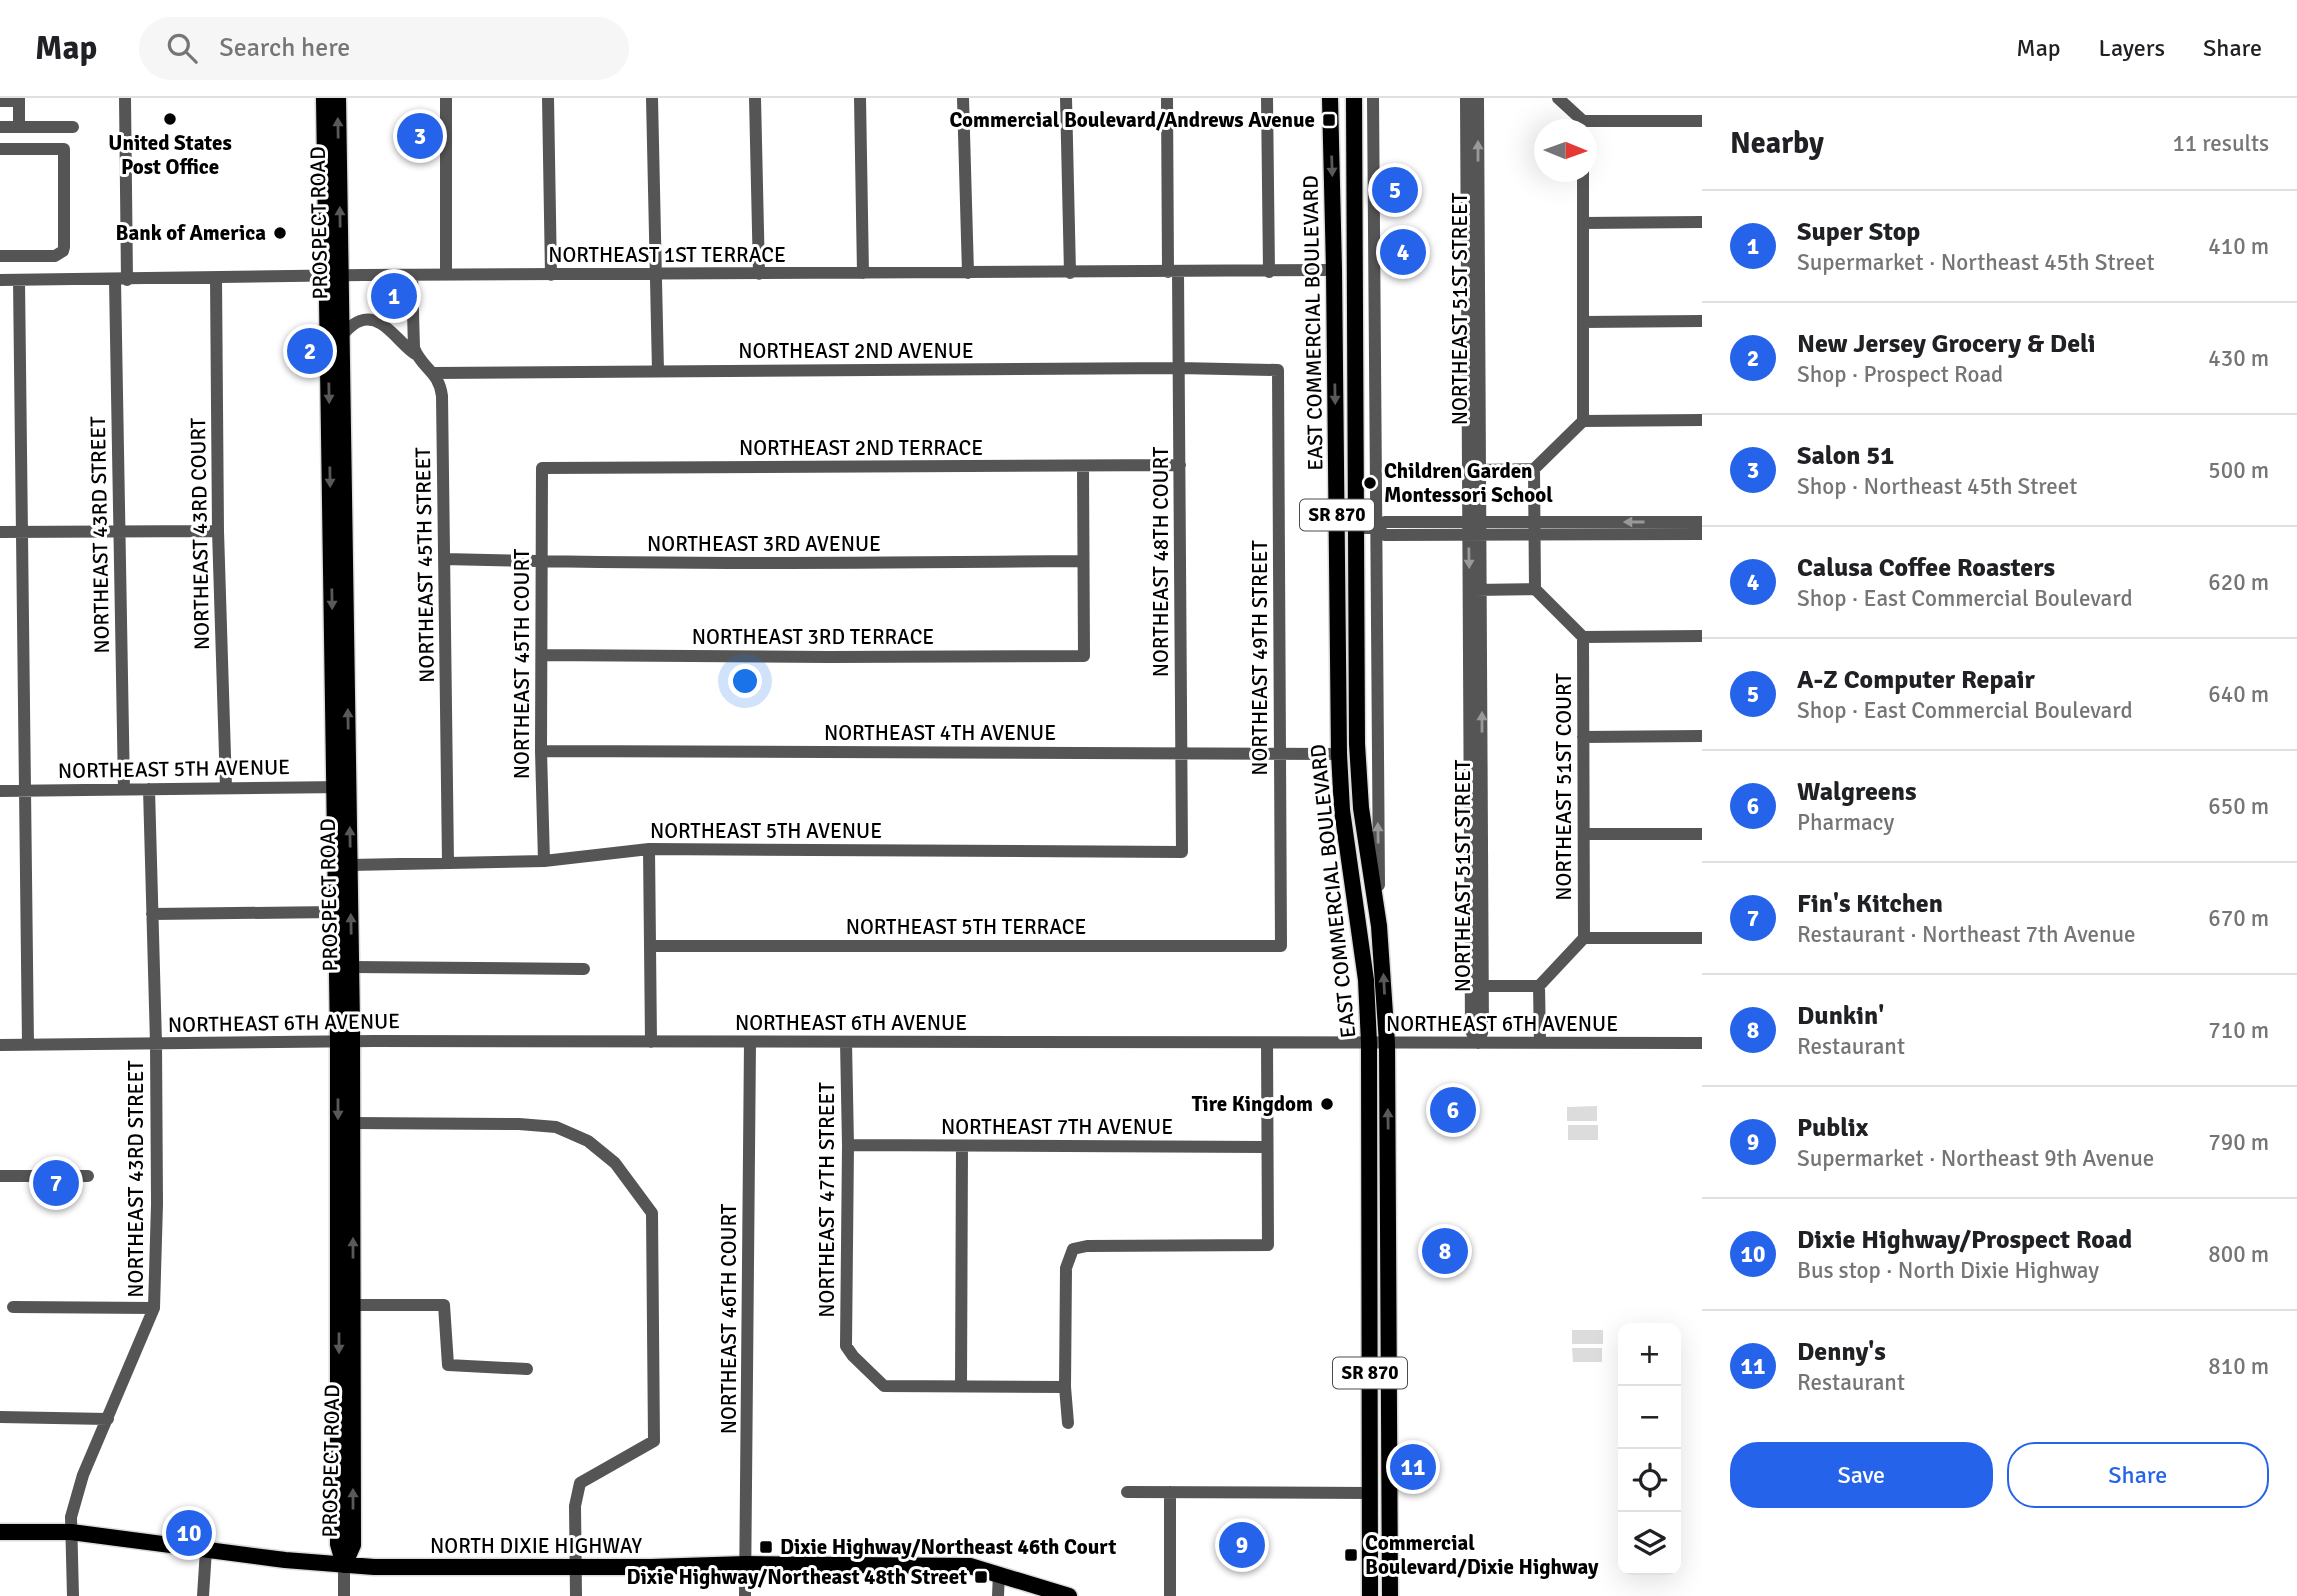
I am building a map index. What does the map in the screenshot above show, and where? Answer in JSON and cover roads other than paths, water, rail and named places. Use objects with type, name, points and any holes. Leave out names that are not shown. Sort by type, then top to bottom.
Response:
[{"type":"main road","name":"PROSPECT ROAD","points":[[324,98],[334,276],[342,335],[338,531]]},
{"type":"main road","name":"PROSPECT ROAD","points":[[338,98],[334,276],[342,787],[336,912],[352,1123],[338,1544],[344,1565]]},
{"type":"main road","name":"EAST COMMERCIAL BOULEVARD","points":[[1330,98],[1339,754],[1342,810],[1366,980],[1369,1043],[1370,1596]]},
{"type":"main road","name":"EAST COMMERCIAL BOULEVARD","points":[[1354,98],[1357,744],[1361,808],[1379,926],[1387,1043],[1390,1596]]},
{"type":"main road","points":[[1333,200],[1341,211],[1343,253],[1354,270]]},
{"type":"main road","points":[[1334,270],[1344,285],[1346,346],[1355,355]]},
{"type":"main road","points":[[1336,428],[1344,439],[1345,513],[1356,528]]},
{"type":"main road","points":[[1337,533],[1343,538],[1347,549],[1348,614],[1356,626]]},
{"type":"main road","points":[[1338,660],[1345,673],[1346,735],[1350,741],[1357,744]]},
{"type":"main road","points":[[1339,754],[1347,764],[1350,774],[1355,828],[1360,836],[1365,837]]},
{"type":"main road","name":"PROSPECT ROAD","points":[[342,787],[350,865],[351,967],[345,1041],[346,1305]]},
{"type":"main road","points":[[1369,1201],[1376,1218],[1377,1288],[1380,1297],[1389,1305]]},
{"type":"main road","points":[[1370,1306],[1375,1310],[1379,1322],[1380,1386],[1389,1404]]},
{"type":"main road","points":[[1370,1418],[1376,1429],[1378,1478],[1384,1493],[1389,1497]]},
{"type":"main road","points":[[1370,1493],[1375,1497],[1379,1508],[1381,1534],[1389,1545]]},
{"type":"main road","name":"NORTH DIXIE HIGHWAY","points":[[0,1532],[71,1532],[344,1565],[451,1568],[746,1564],[970,1566],[1069,1596]]},
{"type":"street","name":"NORTHEAST 43RD STREET","points":[[124,790],[118,531],[125,98]]},
{"type":"street","points":[[446,98],[446,275]]},
{"type":"street","points":[[548,98],[551,275]]},
{"type":"street","points":[[652,98],[658,371]]},
{"type":"street","points":[[755,98],[759,274]]},
{"type":"street","points":[[860,98],[863,273]]},
{"type":"street","points":[[964,98],[968,273]]},
{"type":"street","points":[[1066,98],[1070,272]]},
{"type":"street","name":"NORTHEAST 48TH COURT","points":[[1167,98],[1173,272],[1180,368],[1182,852]]},
{"type":"street","points":[[1267,98],[1269,272]]},
{"type":"street","points":[[1373,98],[1379,926]]},
{"type":"street","name":"NORTHEAST 51ST STREET","points":[[1466,98],[1465,278],[1475,528],[1477,986],[1483,1030],[1478,1043]]},
{"type":"street","name":"NORTHEAST 51ST STREET","points":[[1474,470],[1479,278],[1478,98]]},
{"type":"street","points":[[1558,98],[1577,119]]},
{"type":"street","points":[[0,101],[19,100],[19,127]]},
{"type":"street","points":[[1597,125],[1702,121]]},
{"type":"street","points":[[0,127],[73,127]]},
{"type":"street","points":[[0,149],[64,149],[63,251],[55,256],[0,256]]},
{"type":"street","points":[[1583,182],[1583,421]]},
{"type":"street","points":[[1583,223],[1702,222]]},
{"type":"street","name":"NORTHEAST 1ST TERRACE","points":[[0,280],[1334,270]]},
{"type":"street","points":[[1354,270],[1374,271]]},
{"type":"street","points":[[412,276],[414,344],[417,355]]},
{"type":"street","name":"NORTHEAST 43RD COURT","points":[[216,278],[218,531],[226,788]]},
{"type":"street","points":[[1465,278],[1479,278]]},
{"type":"street","points":[[19,280],[28,1045]]},
{"type":"street","points":[[342,335],[359,321],[374,321],[385,327],[417,355]]},
{"type":"street","points":[[1583,322],[1702,321]]},
{"type":"street","name":"NORTHEAST 45TH STREET","points":[[417,355],[434,373],[442,396],[448,863]]},
{"type":"street","name":"NORTHEAST 2ND AVENUE","points":[[434,373],[1180,368],[1278,370]]},
{"type":"street","name":"NORTHEAST 49TH STREET","points":[[1278,370],[1281,946]]},
{"type":"street","points":[[1474,470],[1534,469],[1583,421],[1702,420]]},
{"type":"street","name":"NORTHEAST 2ND TERRACE","points":[[542,468],[1180,465]]},
{"type":"street","points":[[1083,467],[1083,561]]},
{"type":"street","name":"NORTHEAST 45TH COURT","points":[[542,468],[541,751],[544,861]]},
{"type":"street","points":[[1534,469],[1535,589],[1583,637],[1702,636]]},
{"type":"street","points":[[1356,528],[1375,528],[1385,535],[1475,528],[1702,522]]},
{"type":"street","points":[[1535,528],[1702,534]]},
{"type":"street","points":[[0,532],[218,531]]},
{"type":"street","name":"NORTHEAST 3RD AVENUE","points":[[444,559],[843,563],[1083,561]]},
{"type":"street","name":"NORTHEAST 3RD TERRACE","points":[[542,656],[1084,656],[1083,561]]},
{"type":"street","points":[[1475,590],[1535,589]]},
{"type":"street","name":"NORTHEAST 51ST COURT","points":[[1583,637],[1584,938]]},
{"type":"street","points":[[1583,737],[1702,736]]},
{"type":"street","points":[[1357,744],[1377,746]]},
{"type":"street","name":"NORTHEAST 4TH AVENUE","points":[[541,751],[1339,754]]},
{"type":"street","name":"NORTHEAST 5TH AVENUE","points":[[0,791],[342,787]]},
{"type":"street","name":"NORTHEAST 43RD STREET","points":[[73,1596],[71,1517],[83,1475],[154,1308],[157,1204],[156,1043],[149,789]]},
{"type":"street","points":[[1584,834],[1702,834]]},
{"type":"street","points":[[649,849],[651,1042]]},
{"type":"street","name":"NORTHEAST 5TH AVENUE","points":[[350,865],[544,861],[649,849],[1182,852]]},
{"type":"street","points":[[152,914],[336,912]]},
{"type":"street","points":[[1540,1043],[1539,986],[1584,938],[1702,938]]},
{"type":"street","name":"NORTHEAST 5TH TERRACE","points":[[652,946],[1281,946]]},
{"type":"street","points":[[351,967],[584,969]]},
{"type":"street","points":[[1477,986],[1539,986]]},
{"type":"street","name":"NORTHEAST 6TH AVENUE","points":[[0,1045],[345,1041],[1702,1044]]},
{"type":"street","name":"NORTHEAST 46TH COURT","points":[[745,1596],[750,1042]]},
{"type":"street","name":"NORTHEAST 47TH STREET","points":[[846,1042],[846,1346],[884,1386],[961,1386]]},
{"type":"street","points":[[1068,1423],[1065,1387],[1066,1268],[1073,1250],[1087,1246],[1268,1245],[1268,1043]]},
{"type":"street","points":[[352,1123],[519,1124],[556,1127],[588,1141],[615,1163],[652,1213],[654,1441],[580,1483],[575,1506],[576,1596]]},
{"type":"street","name":"NORTHEAST 7TH AVENUE","points":[[848,1145],[1266,1147]]},
{"type":"street","points":[[962,1147],[961,1386],[1065,1387]]},
{"type":"street","points":[[0,1176],[88,1176]]},
{"type":"street","points":[[346,1305],[444,1305],[448,1365],[527,1369]]},
{"type":"street","points":[[13,1307],[154,1308]]},
{"type":"street","points":[[0,1418],[107,1419]]},
{"type":"street","points":[[1127,1492],[1370,1493]]},
{"type":"street","points":[[1170,1492],[1170,1596]]},
{"type":"street","points":[[204,1596],[206,1550]]},
{"type":"street","points":[[344,1565],[344,1596]]},
{"type":"street","points":[[998,1596],[999,1573]]},
{"type":"place","name":"United States Post Office","points":[[170,119]]},
{"type":"place","name":"Commercial Boulevard/Andrews Avenue","points":[[1329,120]]},
{"type":"place","name":"Salon 51","points":[[420,136]]},
{"type":"place","name":"A-Z Computer Repair","points":[[1395,190]]},
{"type":"place","name":"Bank of America","points":[[280,233]]},
{"type":"place","name":"Calusa Coffee Roasters","points":[[1403,252]]},
{"type":"place","name":"Super Stop","points":[[394,296]]},
{"type":"place","name":"New Jersey Grocery & Deli","points":[[310,351]]},
{"type":"place","name":"Children Garden Montessori School","points":[[1370,483]]},
{"type":"place","name":"Tire Kingdom","points":[[1327,1104]]},
{"type":"place","name":"Walgreens","points":[[1453,1110]]},
{"type":"place","name":"Fin's Kitchen","points":[[56,1183]]},
{"type":"place","name":"Dunkin'","points":[[1445,1251]]},
{"type":"place","name":"Denny's","points":[[1413,1467]]},
{"type":"place","name":"Dixie Highway/Prospect Road","points":[[189,1533]]},
{"type":"place","name":"Publix","points":[[1242,1545]]},
{"type":"place","name":"Dixie Highway/Northeast 46th Court","points":[[766,1547]]},
{"type":"place","name":"Commercial Boulevard/Dixie Highway","points":[[1351,1555]]},
{"type":"place","name":"Dixie Highway/Northeast 48th Street","points":[[981,1577]]}]
